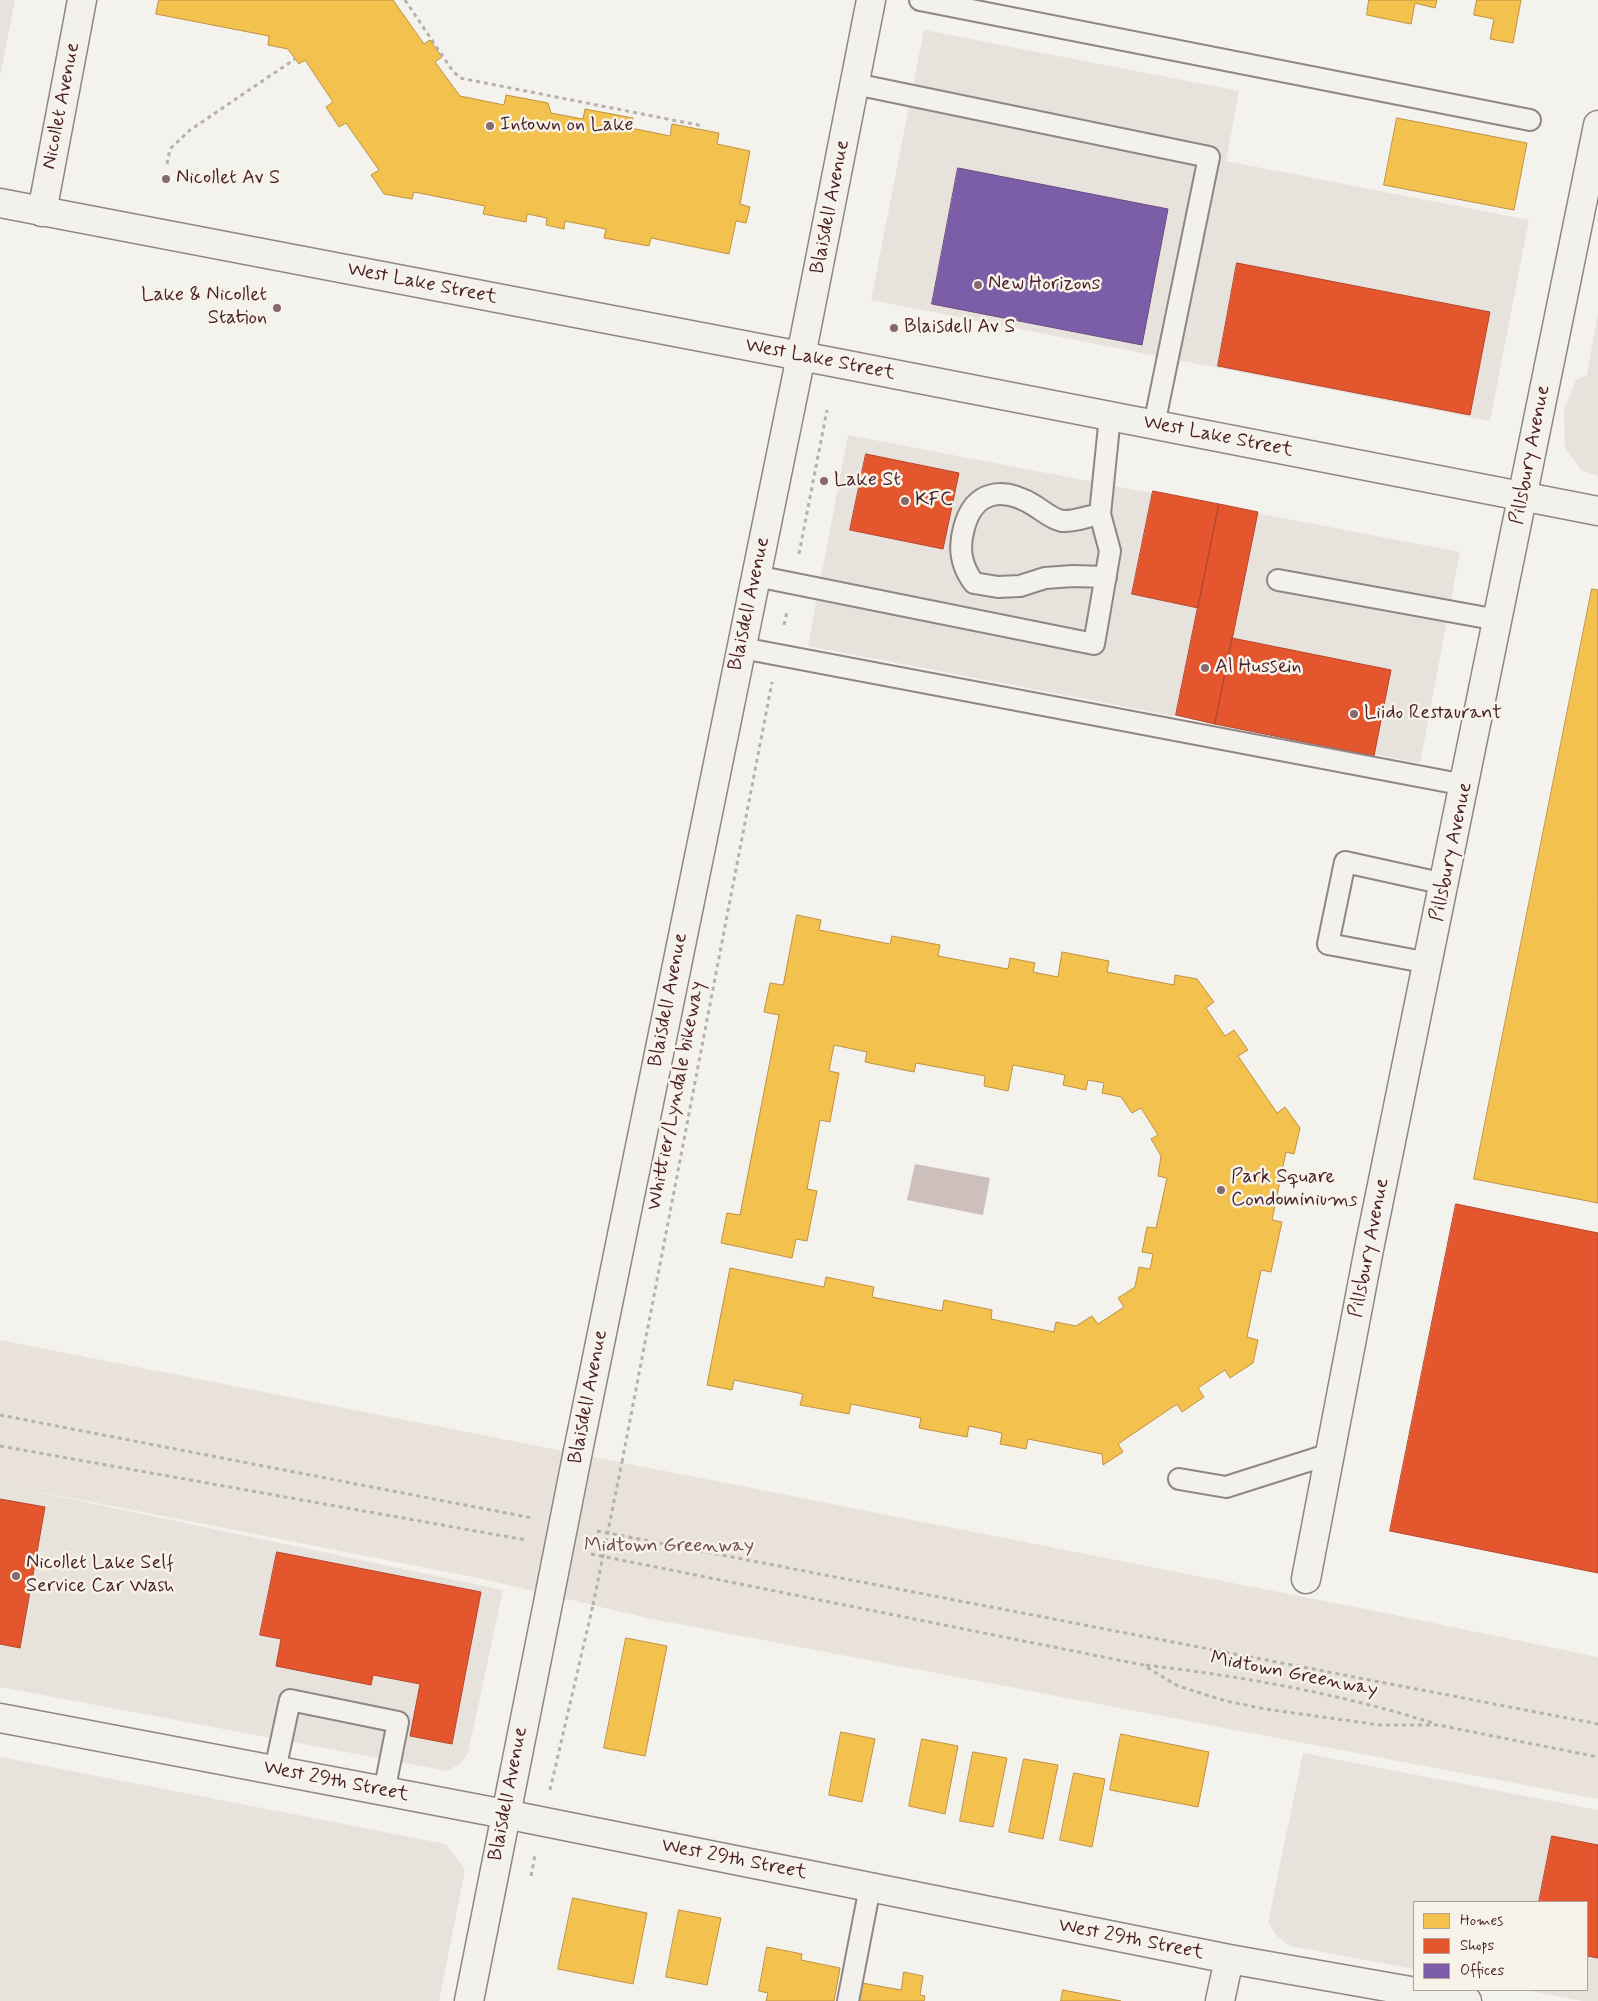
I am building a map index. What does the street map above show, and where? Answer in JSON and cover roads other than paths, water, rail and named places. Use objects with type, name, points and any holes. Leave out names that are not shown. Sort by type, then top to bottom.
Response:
[{"type":"street","name":"Nicollet Avenue","points":[[42,212],[82,0]]},
{"type":"street","name":"Blaisdell Avenue","points":[[469,2001],[505,1814],[801,356],[871,0]]},
{"type":"street","name":"Pillsbury Avenue","points":[[1306,1579],[1369,1249],[1429,963],[1598,125]]},
{"type":"street","name":"West Lake Street","points":[[0,203],[1598,511]]},
{"type":"street","name":"West 29th Street","points":[[0,1718],[505,1814],[1229,1959],[1467,2001]]},
{"type":"street","points":[[1220,2001],[1229,1959]]},
{"type":"lane","points":[[920,0],[1530,120]]},
{"type":"lane","points":[[855,84],[1209,157],[1154,425]]},
{"type":"lane","points":[[756,576],[1094,644],[1110,551],[1100,514],[1110,416]]},
{"type":"lane","points":[[1100,514],[1061,521],[1015,496],[998,493],[981,499],[968,512],[960,549],[964,569],[974,583],[998,587],[1020,586],[1045,578],[1073,576],[1106,577]]},
{"type":"lane","points":[[1278,580],[1498,620]]},
{"type":"lane","points":[[742,648],[1465,785]]},
{"type":"lane","points":[[1429,963],[1328,944],[1345,862],[1445,884]]},
{"type":"lane","points":[[1179,1479],[1226,1487],[1330,1454]]},
{"type":"lane","points":[[275,1770],[290,1700],[398,1722],[384,1792]]},
{"type":"lane","points":[[848,2001],[870,1887]]},
{"type":"place","name":"Intown on Lake","points":[[490,126]]},
{"type":"place","name":"Nicollet Av S","points":[[166,179]]},
{"type":"place","name":"New Horizons","points":[[978,285]]},
{"type":"place","name":"Lake & Nicollet Station","points":[[277,308]]},
{"type":"place","name":"Blaisdell Av S","points":[[894,328]]},
{"type":"place","name":"Lake St","points":[[824,481]]},
{"type":"place","name":"KFC","points":[[905,501]]},
{"type":"place","name":"Al Hussein","points":[[1205,668]]},
{"type":"place","name":"Liido Restaurant","points":[[1354,714]]},
{"type":"place","name":"Park Square Condominiums","points":[[1221,1190]]},
{"type":"place","name":"Nicollet Lake Self Service Car Wash","points":[[16,1576]]},
{"type":"park label","name":"Midtown Greenway","points":[[669,1547]]}]
